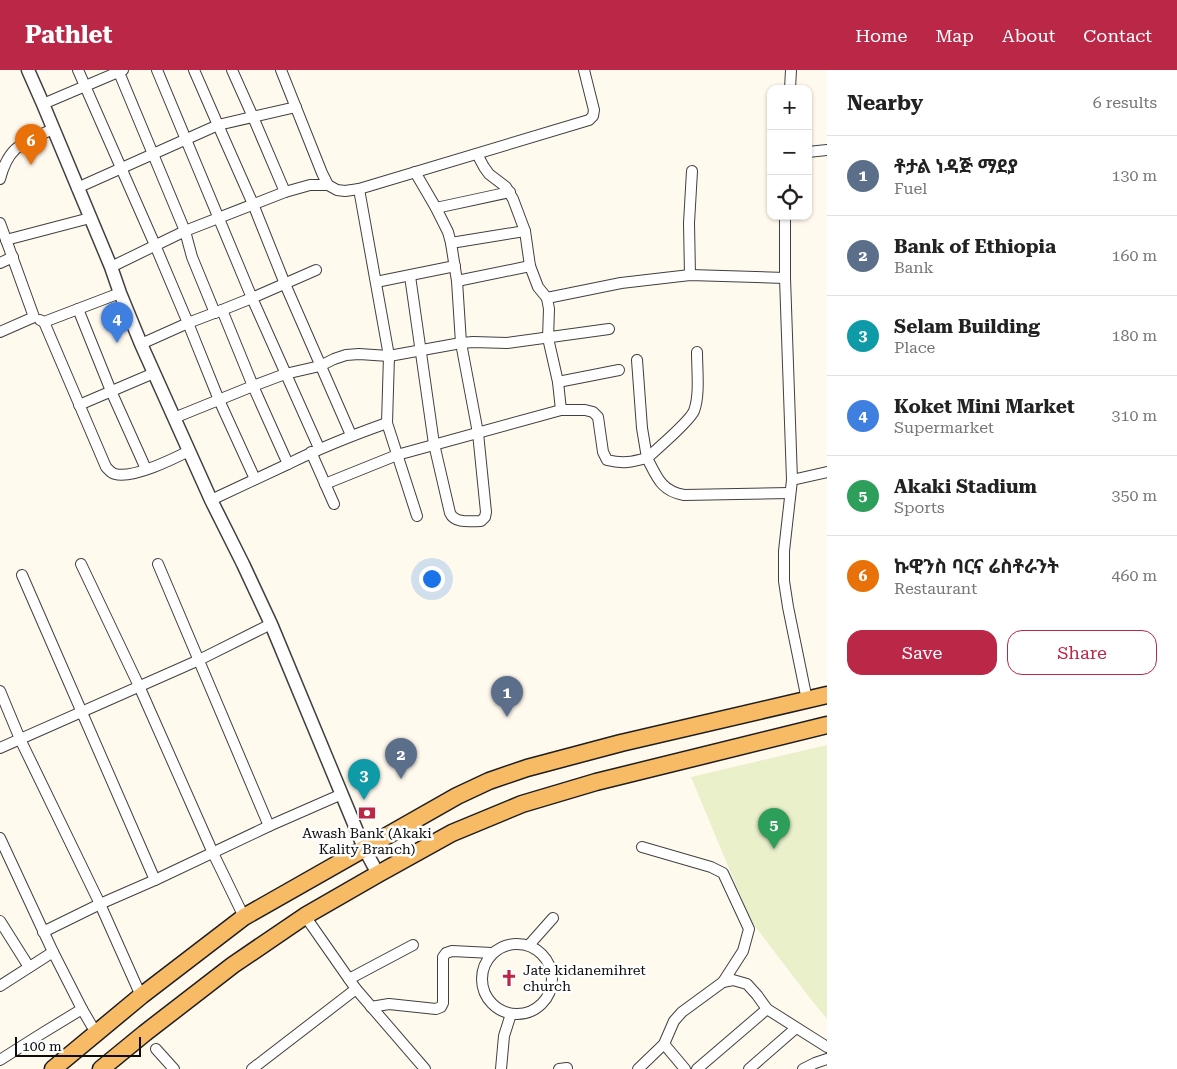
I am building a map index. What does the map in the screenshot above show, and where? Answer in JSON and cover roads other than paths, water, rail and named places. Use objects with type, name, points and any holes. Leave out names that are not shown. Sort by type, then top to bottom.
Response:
[{"type":"main road","points":[[53,1069],[141,996],[244,917],[457,796],[489,781],[527,768],[621,743],[827,695]]},
{"type":"main road","points":[[101,1069],[232,965],[305,916],[452,833],[522,804],[596,782],[827,725]]},
{"type":"street","points":[[28,70],[111,267],[141,344],[211,500],[271,624],[364,848],[378,874]]},
{"type":"street","points":[[78,70],[155,245],[219,400],[255,479]]},
{"type":"street","points":[[157,70],[285,374],[334,504]]},
{"type":"street","points":[[194,70],[351,435]]},
{"type":"street","points":[[232,70],[285,192]]},
{"type":"street","points":[[282,70],[328,185],[336,190],[345,191],[589,120],[593,116],[594,110],[584,70]]},
{"type":"street","points":[[790,85],[791,70]]},
{"type":"street","points":[[43,104],[120,71],[185,231],[192,257],[288,464]]},
{"type":"street","points":[[77,188],[218,125],[296,107]]},
{"type":"street","points":[[0,178],[4,164],[15,149],[53,129]]},
{"type":"street","points":[[812,152],[827,150]]},
{"type":"street","points":[[477,154],[489,174],[510,192],[525,231],[530,266],[538,287],[546,298],[548,338],[558,382],[561,410]]},
{"type":"street","points":[[690,275],[689,223],[692,171]]},
{"type":"street","points":[[410,276],[434,444],[450,513],[452,518],[457,520],[481,521],[485,517],[486,512],[478,433],[461,343],[457,281],[451,243],[448,232],[436,208],[415,172]]},
{"type":"street","points":[[111,267],[218,217],[285,192],[310,185],[328,185]]},
{"type":"street","points":[[359,188],[389,356],[387,423],[417,516]]},
{"type":"street","points":[[436,208],[510,192]]},
{"type":"street","points":[[6,240],[90,218]]},
{"type":"street","points":[[785,220],[785,278],[792,480],[784,551],[784,581],[807,700]]},
{"type":"street","points":[[0,223],[39,320],[106,467],[111,473],[124,475],[146,470],[189,451]]},
{"type":"street","points":[[451,243],[525,231]]},
{"type":"street","points":[[0,263],[13,257]]},
{"type":"street","points":[[376,282],[455,266]]},
{"type":"street","points":[[457,281],[530,266]]},
{"type":"street","points":[[141,344],[316,270]]},
{"type":"street","points":[[546,298],[621,283],[690,275],[785,278]]},
{"type":"street","points":[[0,332],[78,309],[120,293]]},
{"type":"street","points":[[78,309],[146,470]]},
{"type":"street","points":[[174,418],[285,374],[320,366],[346,355],[389,356],[461,343],[507,343],[609,329]]},
{"type":"street","points":[[325,484],[397,455],[561,410],[593,412],[598,418],[607,460],[626,463],[647,458],[693,413],[696,400],[697,352]]},
{"type":"street","points":[[637,360],[642,428],[647,458],[659,480],[667,489],[684,495],[790,493]]},
{"type":"street","points":[[558,382],[619,370]]},
{"type":"street","points":[[79,405],[154,373]]},
{"type":"street","points":[[211,500],[315,450],[387,423]]},
{"type":"street","points":[[792,480],[827,472]]},
{"type":"street","points":[[81,564],[139,686],[244,917]]},
{"type":"street","points":[[158,564],[269,826]]},
{"type":"street","points":[[22,575],[155,880]]},
{"type":"street","points":[[0,748],[199,660],[271,624]]},
{"type":"street","points":[[0,691],[20,739],[100,904],[141,996]]},
{"type":"street","points":[[43,932],[269,826],[342,794]]},
{"type":"street","points":[[0,838],[43,932],[96,1033]]},
{"type":"street","points":[[638,1069],[664,1044],[674,1021],[682,1012],[723,982],[743,951],[748,928],[723,873],[711,867],[642,847]]},
{"type":"street","points":[[305,916],[356,990],[425,1069]]},
{"type":"street","points":[[529,945],[553,918]]},
{"type":"street","points":[[0,921],[29,967]]},
{"type":"street","points":[[516,943],[529,945],[540,952],[548,962],[552,975],[551,988],[546,1000],[536,1009],[524,1014],[511,1014],[498,1010],[488,1001],[482,989],[481,976],[484,963],[492,953],[503,946],[516,943]]},
{"type":"street","points":[[349,979],[412,945]]},
{"type":"street","points":[[371,1007],[389,1004],[442,1008],[443,958],[446,953],[452,951],[492,953]]},
{"type":"street","points":[[1,983],[53,952]]},
{"type":"street","points":[[723,982],[733,980],[746,984],[767,1009],[827,1048]]},
{"type":"street","points":[[252,1069],[356,990]]},
{"type":"street","points":[[0,1060],[82,1009]]},
{"type":"street","points":[[698,1069],[767,1009]]},
{"type":"street","points":[[501,1069],[504,1036],[511,1014]]},
{"type":"street","points":[[749,1069],[796,1028]]},
{"type":"street","points":[[664,1044],[685,1069]]},
{"type":"street","points":[[156,1049],[174,1069]]},
{"type":"street","points":[[802,1069],[827,1059]]},
{"type":"place","name":"ኩዊንስ ባርና ሬስቶራንት","points":[[31,165]]},
{"type":"place","name":"Koket Mini Market","points":[[117,343]]},
{"type":"place","name":"ቶታል ነዳጅ ማደያ","points":[[507,717]]},
{"type":"place","name":"Bank of Ethiopia","points":[[401,779]]},
{"type":"place","name":"Selam Building","points":[[364,800]]},
{"type":"place","name":"Awash Bank (Akaki Kality Branch)","points":[[367,813]]},
{"type":"place","name":"Akaki Stadium","points":[[774,849]]},
{"type":"place","name":"Jate kidanemihret church","points":[[509,978]]}]
